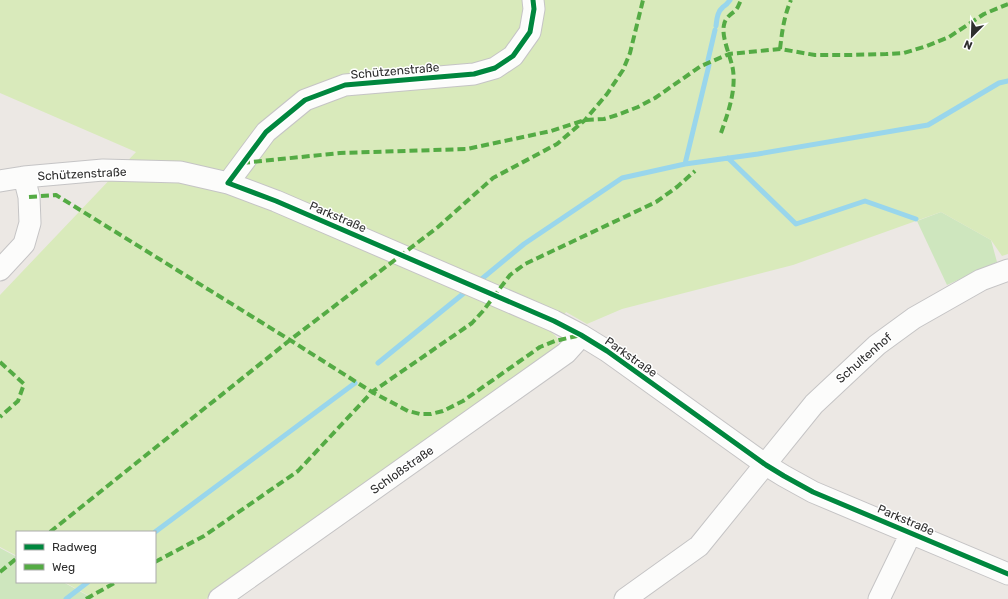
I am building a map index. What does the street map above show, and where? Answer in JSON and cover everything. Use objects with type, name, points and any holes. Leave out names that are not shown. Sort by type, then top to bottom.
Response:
[{"type":"street","name":"Schützenstraße","points":[[0,180],[102,170],[180,172],[228,183],[266,132],[305,100],[345,85],[474,74],[495,68],[513,56],[530,32],[534,9],[532,0]]},
{"type":"street","points":[[0,270],[24,244],[30,223],[29,197],[24,177]]},
{"type":"street","name":"Parkstraße","points":[[228,183],[276,201],[554,321],[607,351],[766,465],[784,476],[813,492],[1008,574]]},
{"type":"street","name":"Schultenhof","points":[[625,599],[699,546],[814,404],[877,345],[914,318],[981,280],[1008,270]]},
{"type":"street","name":"Schloßstraße","points":[[219,599],[566,353],[581,335]]},
{"type":"street","points":[[879,599],[911,533]]},
{"type":"green space","points":[[0,0],[1008,0],[1008,254],[1002,256],[991,240],[941,212],[793,265],[622,309],[587,324],[566,312],[552,333],[558,340],[556,350],[206,599],[95,599],[66,583],[156,583],[156,531],[16,531],[16,555],[0,547],[0,295],[136,152],[0,93]]},
{"type":"green space","points":[[941,212],[991,240],[997,262],[947,285],[917,221]]},
{"type":"green space","points":[[0,548],[16,556],[16,583],[65,583],[94,599],[0,599]]},
{"type":"waterway","points":[[716,26],[720,11],[730,0]]},
{"type":"waterway","points":[[708,60],[715,30]]},
{"type":"waterway","points":[[685,164],[709,65]]},
{"type":"waterway","points":[[478,282],[524,244],[622,178],[685,164],[758,154],[928,125],[999,83],[1008,81]]},
{"type":"waterway","points":[[728,158],[796,224],[865,201],[916,219]]},
{"type":"waterway","points":[[378,363],[469,289]]},
{"type":"waterway","points":[[156,531],[355,383]]},
{"type":"waterway","points":[[66,599],[87,583]]},
{"type":"marked path","points":[[51,531],[290,340],[438,227],[493,178],[557,144],[585,120],[607,94],[623,70],[630,53],[643,0]]},
{"type":"marked path","points":[[721,133],[731,102],[734,78],[723,30],[727,19],[736,10],[741,0]]},
{"type":"marked path","points":[[780,49],[785,18],[791,0]]},
{"type":"marked path","points":[[242,163],[340,153],[467,149],[551,131],[585,120],[604,119],[617,115],[638,107],[655,98],[701,66],[729,54],[780,49],[815,55],[904,53],[949,37],[984,14],[1008,4]]},
{"type":"marked path","points":[[156,561],[204,536],[298,471],[372,392],[472,323],[510,275],[525,264],[656,202],[677,187],[695,171]]},
{"type":"marked path","points":[[29,197],[56,195],[372,392],[408,411],[420,414],[431,414],[443,411],[463,401],[540,347],[555,341],[581,335]]},
{"type":"marked path","points":[[0,362],[24,384],[18,401],[0,417]]},
{"type":"marked path","points":[[0,572],[16,559]]},
{"type":"marked path","points":[[86,599],[114,583]]},
{"type":"cycle path","points":[[533,0],[534,9],[530,32],[513,56],[495,68],[474,74],[345,85],[305,100],[266,132],[228,183],[276,201],[554,321],[607,351],[766,465],[784,476],[813,492],[1008,574]]}]
